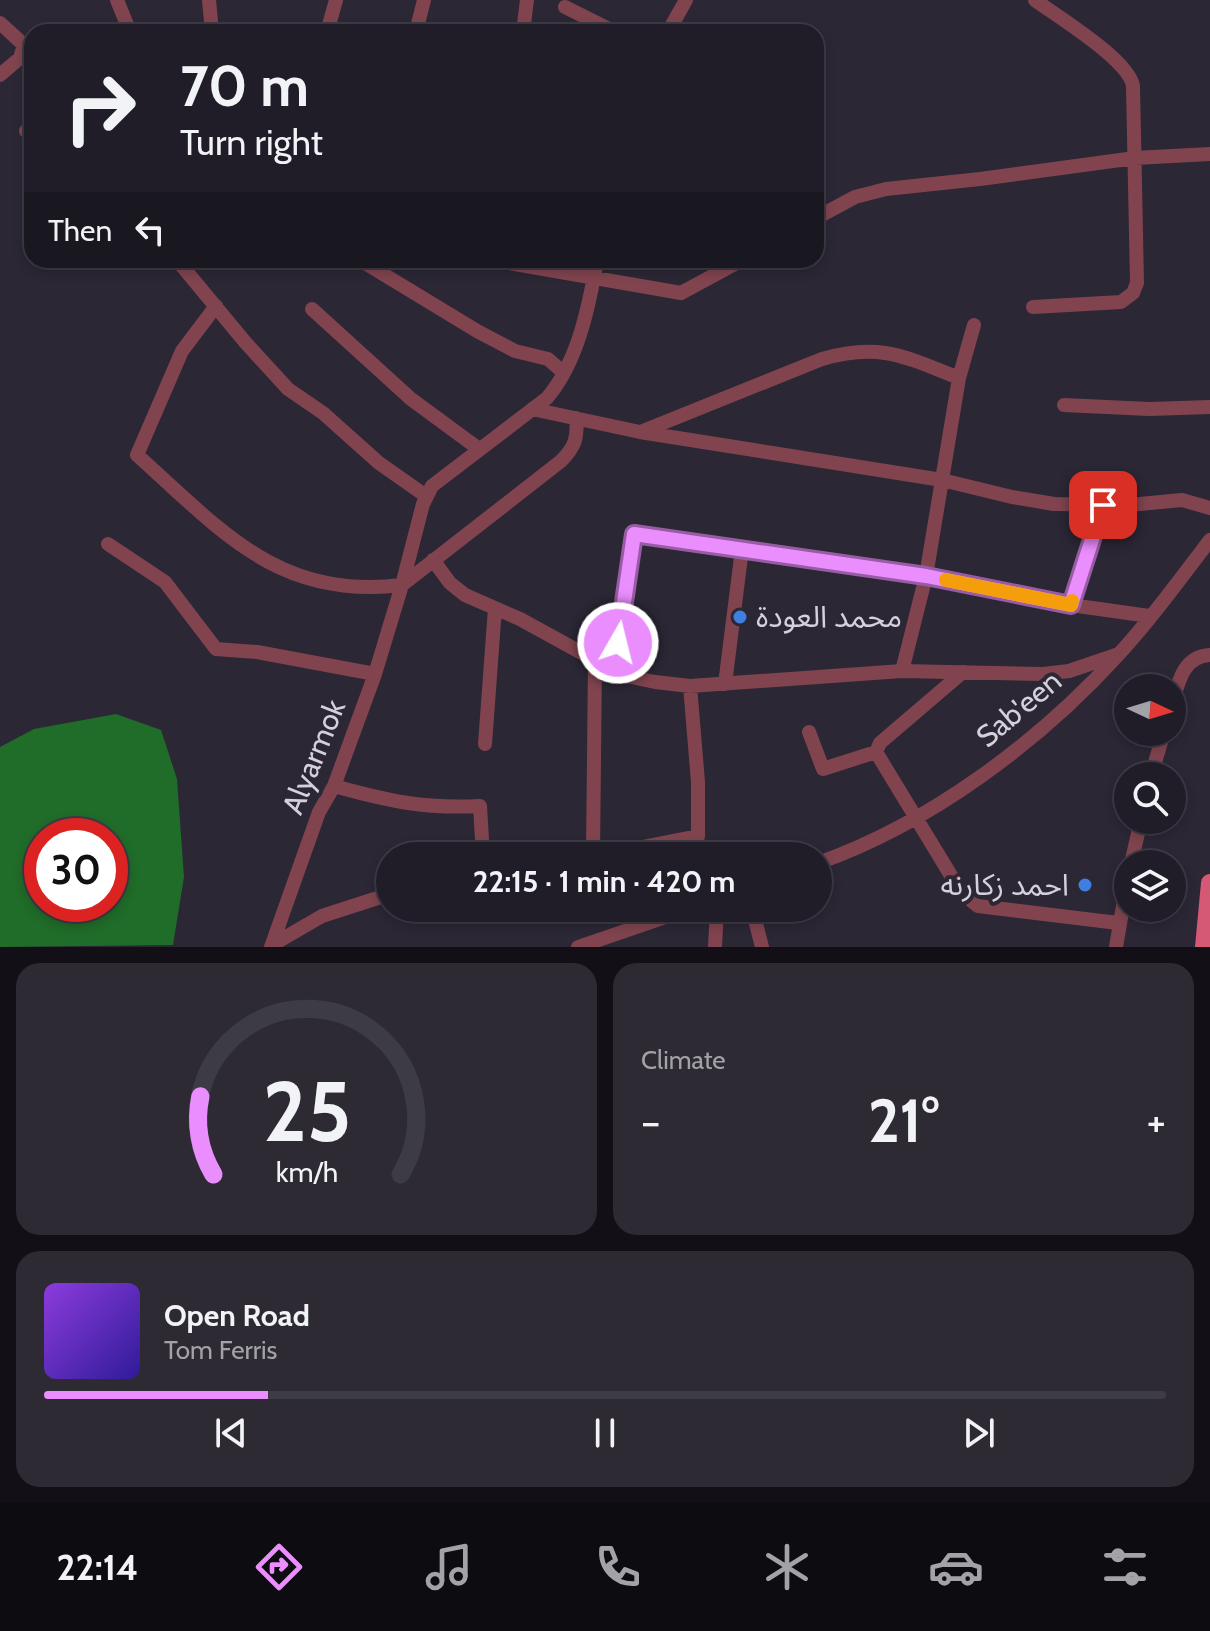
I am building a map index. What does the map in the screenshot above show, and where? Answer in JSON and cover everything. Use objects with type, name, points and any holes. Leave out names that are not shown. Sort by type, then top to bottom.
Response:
[{"type":"main road","points":[[1205,947],[1210,883]]},
{"type":"street","points":[[117,0],[127,24]]},
{"type":"street","points":[[209,0],[211,24]]},
{"type":"street","points":[[329,24],[336,0]]},
{"type":"street","points":[[418,24],[424,0]]},
{"type":"street","points":[[524,24],[527,0]]},
{"type":"street","points":[[672,24],[686,0]]},
{"type":"street","points":[[1033,307],[1117,303],[1133,293],[1137,283],[1133,81],[1128,71],[1035,0]]},
{"type":"street","points":[[565,7],[599,24]]},
{"type":"street","points":[[0,23],[24,45],[20,58],[0,75]]},
{"type":"street","points":[[824,214],[856,196],[886,189],[1135,158],[1210,154]]},
{"type":"street","points":[[184,268],[288,389],[323,413],[379,463],[426,496],[432,486],[555,388],[576,343],[596,268]]},
{"type":"street","points":[[382,268],[515,351],[548,359],[564,373]]},
{"type":"street","points":[[540,268],[681,293],[727,268]]},
{"type":"street","points":[[216,306],[182,351],[137,455],[221,532],[275,566],[344,586],[368,589],[402,585],[561,461],[576,440],[576,418]]},
{"type":"street","points":[[312,309],[411,399],[479,449]]},
{"type":"street","points":[[902,671],[926,576],[959,378],[974,325]]},
{"type":"street","points":[[640,432],[846,352],[870,350],[891,353],[959,378]]},
{"type":"street","points":[[1064,405],[1149,409],[1210,407]]},
{"type":"street","points":[[532,409],[640,432],[942,480],[1054,504],[1103,505],[1182,500],[1210,508]]},
{"type":"street","name":"Alyarmok","points":[[271,946],[319,812],[334,786],[375,674],[426,496]]},
{"type":"street","points":[[1071,605],[1103,505]]},
{"type":"street","points":[[614,671],[634,534],[926,576],[1071,605],[1149,616]]},
{"type":"street","name":"Sab'een","points":[[832,858],[950,796],[1054,719],[1119,654],[1210,540]]},
{"type":"street","points":[[108,544],[165,582],[216,649],[257,652],[375,674]]},
{"type":"street","points":[[725,684],[742,549]]},
{"type":"street","points":[[433,560],[456,589],[520,619],[614,671],[655,682],[690,686],[902,671],[1043,674],[1069,671],[1119,654]]},
{"type":"street","points":[[485,744],[495,608]]},
{"type":"street","points":[[1182,674],[1193,659],[1210,655]]},
{"type":"street","points":[[595,660],[595,842]]},
{"type":"street","points":[[809,732],[823,769],[876,752],[880,743],[963,672]]},
{"type":"street","points":[[673,842],[698,836],[698,782],[690,686]]},
{"type":"street","points":[[876,752],[961,892],[978,906],[1118,923],[1116,947]]},
{"type":"street","points":[[334,786],[416,806],[480,806],[482,842]]},
{"type":"street","points":[[271,946],[322,916],[376,899]]},
{"type":"street","points":[[578,947],[612,942],[659,922]]},
{"type":"street","points":[[715,947],[716,922]]},
{"type":"street","points":[[756,922],[762,947]]},
{"type":"green space","points":[[116,714],[161,730],[177,779],[184,877],[173,945],[0,947],[0,747],[34,729]]},
{"type":"slow traffic","points":[[946,580],[1071,605],[1072,601]]},
{"type":"place","name":"محمد العودة","points":[[740,617]]},
{"type":"place","name":"احمد زكارنه","points":[[1085,885]]},
{"type":"route","points":[[618,643],[634,534],[926,576],[1071,605],[1103,505]]}]
